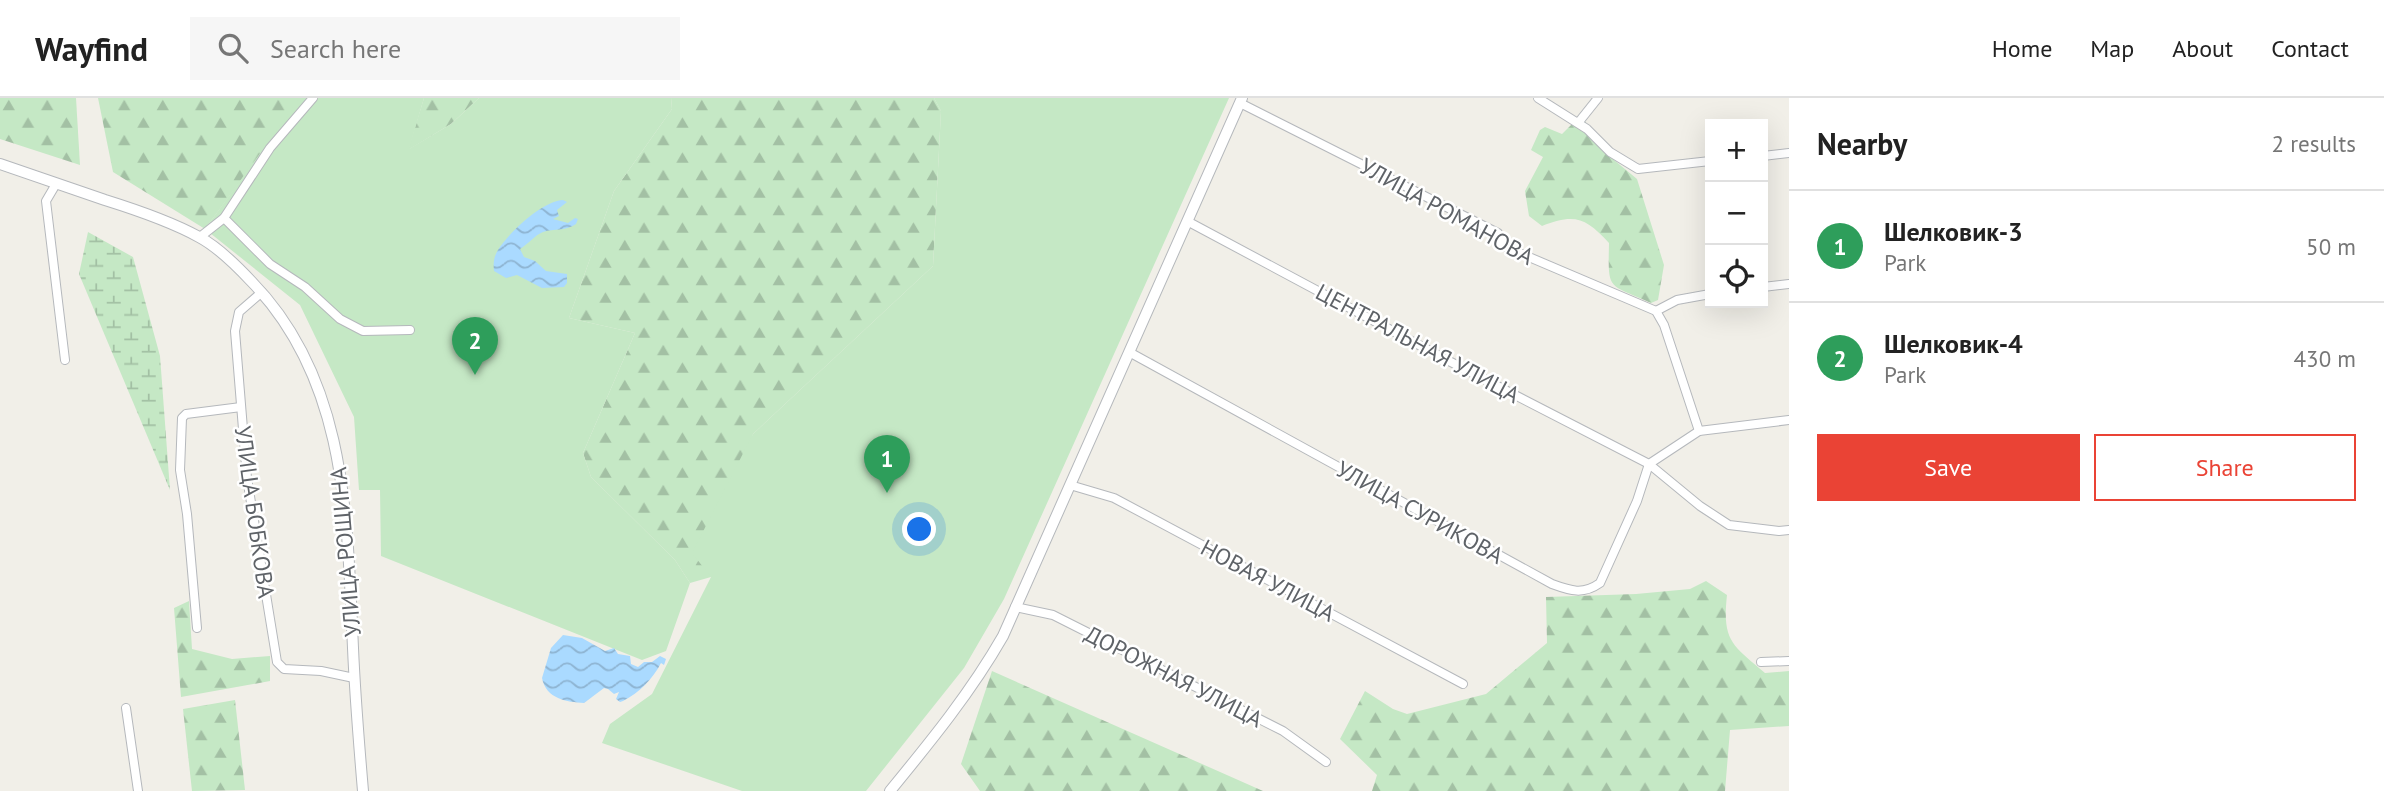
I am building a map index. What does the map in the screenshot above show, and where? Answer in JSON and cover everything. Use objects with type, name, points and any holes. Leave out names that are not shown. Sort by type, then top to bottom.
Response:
[{"type":"street","points":[[200,237],[224,218],[270,148],[313,98]]},
{"type":"street","points":[[1538,98],[1578,123],[1610,152],[1638,169],[1705,162]]},
{"type":"street","points":[[1578,123],[1598,98]]},
{"type":"street","points":[[890,791],[951,717],[982,672],[1015,607],[1241,101]]},
{"type":"street","name":"УЛИЦА РОМАНОВА","points":[[1241,101],[1498,233],[1503,246],[1656,312]]},
{"type":"street","points":[[1768,155],[1789,153]]},
{"type":"street","name":"УЛИЦА РОЩИНА","points":[[0,164],[145,213],[200,237],[235,263],[288,325],[315,378],[336,446],[345,499],[363,791]]},
{"type":"street","points":[[56,184],[46,201],[65,360]]},
{"type":"street","points":[[224,218],[270,264],[305,287],[340,319],[363,331],[410,330]]},
{"type":"street","name":"ЦЕНТРАЛЬНАЯ УЛИЦА","points":[[1187,221],[1649,464],[1700,506],[1730,525],[1789,530]]},
{"type":"street","points":[[1768,286],[1789,284]]},
{"type":"street","name":"УЛИЦА БОБКОВА","points":[[262,292],[239,312],[235,331],[247,478],[277,662],[284,669],[321,671],[354,678]]},
{"type":"street","points":[[1699,431],[1664,325],[1656,312],[1677,300],[1705,295]]},
{"type":"street","name":"УЛИЦА СУРИКОВА","points":[[1129,352],[1540,578],[1568,590],[1589,591],[1601,583],[1637,501],[1649,464]]},
{"type":"street","points":[[197,628],[187,514],[180,470],[182,418],[186,414],[241,407]]},
{"type":"street","points":[[1649,464],[1699,431],[1789,420]]},
{"type":"street","name":"НОВАЯ УЛИЦА","points":[[1070,485],[1115,498],[1463,684]]},
{"type":"street","name":"ДОРОЖНАЯ УЛИЦА","points":[[1015,607],[1053,615],[1283,731],[1326,762]]},
{"type":"street","points":[[1761,662],[1789,661]]},
{"type":"street","points":[[126,708],[138,791]]},
{"type":"green space","points":[[0,98],[76,98],[80,165],[0,139]]},
{"type":"green space","points":[[98,98],[301,99],[205,229],[113,172]]},
{"type":"green space","points":[[300,98],[424,98],[409,149],[451,124],[479,98],[671,98],[672,109],[614,191],[569,318],[635,333],[583,453],[591,477],[675,560],[690,583],[666,651],[642,660],[381,556],[380,490],[359,490],[354,417],[300,305],[205,229]]},
{"type":"green space","points":[[424,98],[479,98],[451,124],[408,150]]},
{"type":"green space","points":[[671,98],[934,98],[941,111],[933,266],[753,434],[711,577],[690,583],[675,560],[591,477],[583,453],[635,333],[569,318],[614,191],[672,109]]},
{"type":"green space","points":[[934,98],[1229,98],[1004,599],[964,668],[866,791],[742,791],[602,743],[610,724],[652,694],[711,577],[692,553],[753,434],[933,266],[941,111]]},
{"type":"green space","points":[[1584,120],[1614,160],[1637,179],[1664,265],[1658,300],[1651,303],[1613,284],[1609,270],[1609,243],[1586,223],[1572,219],[1542,226],[1529,216],[1525,191],[1543,157],[1531,150],[1540,130],[1545,127],[1562,134],[1575,121]]},
{"type":"green space","points":[[88,232],[133,257],[160,356],[170,490],[79,274]]},
{"type":"green space","points":[[1706,581],[1727,595],[1726,623],[1728,633],[1737,648],[1765,673],[1789,671],[1789,726],[1730,730],[1725,791],[1372,791],[1377,775],[1340,739],[1365,691],[1393,709],[1407,714],[1486,694],[1547,643],[1546,597],[1690,589]]},
{"type":"green space","points":[[189,601],[192,649],[232,659],[270,656],[270,681],[181,697],[174,608]]},
{"type":"green space","points":[[992,671],[1263,791],[980,791],[961,764]]},
{"type":"green space","points":[[235,700],[245,790],[192,791],[183,709]]},
{"type":"water","points":[[563,200],[567,202],[557,210],[559,216],[553,219],[568,223],[575,218],[578,219],[576,224],[543,232],[520,249],[524,257],[535,261],[546,271],[567,274],[564,287],[542,288],[517,275],[506,278],[494,271],[496,255],[510,235],[546,205]]},
{"type":"water","points":[[563,635],[582,638],[605,651],[614,648],[618,654],[630,656],[631,664],[638,667],[660,656],[666,659],[664,665],[661,663],[645,685],[623,701],[616,699],[619,692],[614,694],[604,688],[584,703],[564,700],[548,691],[542,678],[551,648]]},
{"type":"place","name":"Шелковик-4","points":[[475,375]]},
{"type":"place","name":"Шелковик-3","points":[[887,493]]}]
